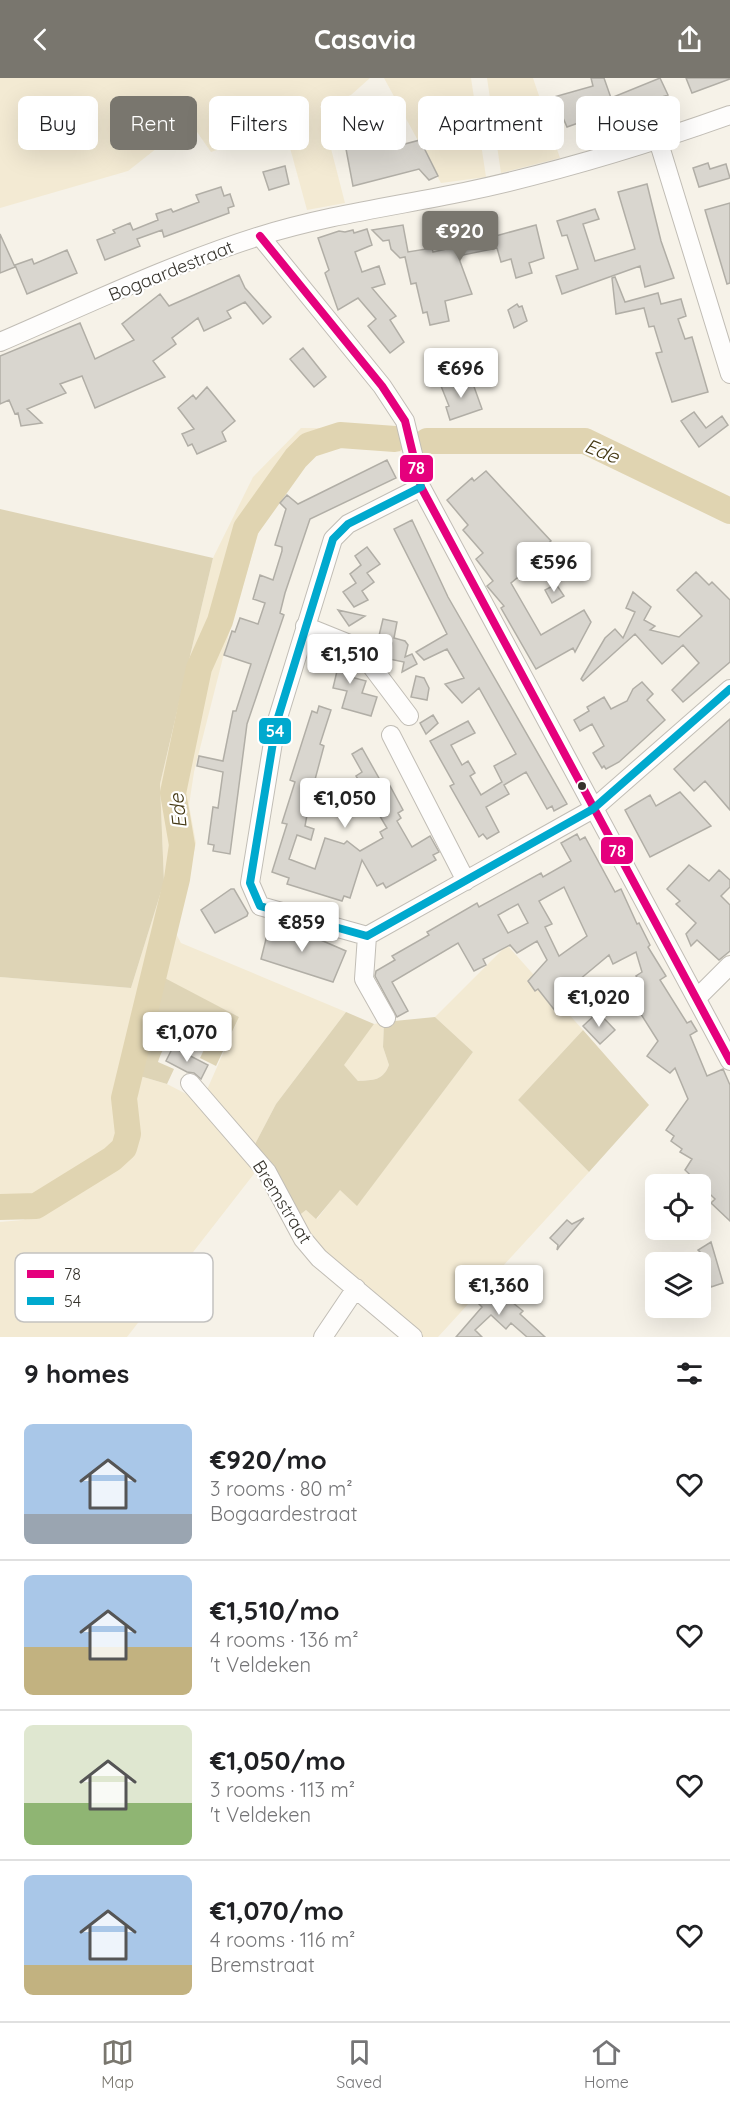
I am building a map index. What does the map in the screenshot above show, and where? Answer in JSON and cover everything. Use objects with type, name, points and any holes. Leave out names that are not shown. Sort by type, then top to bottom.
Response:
[{"type":"street","name":"Bogaardestraat","points":[[680,133],[730,116]]},
{"type":"street","name":"Bogaardestraat","points":[[0,342],[155,275],[261,236],[354,212],[476,189],[578,165],[626,150]]},
{"type":"street","points":[[661,150],[730,375]]},
{"type":"street","points":[[261,236],[382,386],[405,421],[421,488],[592,809],[698,997],[730,1061]]},
{"type":"street","points":[[421,488],[348,524],[333,539],[276,724],[250,883],[261,906],[367,936],[592,809],[730,689]]},
{"type":"street","points":[[305,626],[357,647],[409,716]]},
{"type":"street","points":[[391,735],[466,881]]},
{"type":"street","points":[[367,936],[364,979],[386,1018]]},
{"type":"street","points":[[698,997],[730,965]]},
{"type":"street","name":"Bremstraat","points":[[190,1083],[267,1172],[303,1239],[319,1258],[413,1337]]},
{"type":"street","points":[[323,1337],[356,1288]]},
{"type":"shaded area","points":[[0,78],[370,78],[351,95],[321,96],[321,150],[331,150],[345,203],[307,210],[291,150],[309,150],[309,96],[209,96],[209,149],[197,132],[197,96],[110,96],[110,150],[155,150],[128,171],[0,208]]},
{"type":"shaded area","points":[[384,78],[471,78],[474,96],[418,96],[418,141],[406,119],[406,96],[394,96]]},
{"type":"shaded area","points":[[487,78],[533,78],[539,96],[490,96]]},
{"type":"shaded area","points":[[423,150],[482,150],[486,177],[441,183]]},
{"type":"shaded area","points":[[498,150],[557,150],[560,158],[501,173]]},
{"type":"shaded area","points":[[301,428],[399,429],[405,452],[319,446],[259,531],[231,626],[194,772],[189,805],[196,843],[175,932],[181,943],[346,1012],[276,1104],[254,1146],[206,1092],[239,1017],[157,975],[152,995],[140,991],[124,1061],[118,1132],[114,1145],[104,1157],[28,1201],[0,1201],[0,977],[131,988],[164,882],[160,784],[213,558],[253,477]]},
{"type":"shaded area","points":[[0,509],[213,558],[160,784],[164,882],[131,988],[0,977]]},
{"type":"shaded area","points":[[507,945],[583,1030],[518,1100],[589,1172],[438,1337],[422,1337],[321,1250],[297,1217],[306,1210],[317,1219],[340,1189],[357,1205],[473,1052],[435,1017]]},
{"type":"shaded area","points":[[157,974],[239,1017],[216,1066],[200,1058],[213,1031],[196,1022],[189,1039],[168,1044],[158,1062],[174,1069],[167,1084],[133,1074]]},
{"type":"shaded area","points":[[346,1012],[374,1024],[344,1065],[358,1081],[381,1077],[387,1070],[389,1065],[383,1047],[384,1022],[435,1017],[473,1052],[357,1206],[340,1190],[316,1219],[306,1210],[297,1217],[254,1146],[276,1104]]},
{"type":"shaded area","points":[[384,1022],[383,1047],[389,1065],[387,1070],[381,1077],[358,1081],[343,1065],[374,1024]]},
{"type":"shaded area","points":[[583,1030],[649,1105],[589,1172],[518,1100]]},
{"type":"shaded area","points":[[133,1074],[167,1084],[198,1100],[257,1170],[192,1253],[15,1253],[15,1322],[139,1322],[127,1337],[0,1337],[0,1222],[23,1220],[49,1208],[118,1165],[130,1153],[134,1137],[131,1112]]},
{"type":"building","points":[[591,78],[604,78],[610,96],[576,96],[576,124],[567,127],[564,120],[564,96],[558,96],[593,86]]},
{"type":"building","points":[[660,78],[668,95],[665,96],[616,96]]},
{"type":"building","points":[[686,78],[730,78],[730,79],[692,93]]},
{"type":"building","points":[[418,141],[418,150],[425,150],[438,176],[429,180],[419,169],[353,186],[346,150],[406,150],[406,144]]},
{"type":"building","points":[[708,163],[710,169],[726,164],[730,178],[699,187],[693,168]]},
{"type":"building","points":[[285,166],[289,184],[269,190],[263,172]]},
{"type":"building","points":[[647,184],[661,241],[674,278],[645,287],[640,266],[562,294],[556,276],[578,269],[567,235],[562,236],[557,221],[595,209],[599,219],[583,224],[595,261],[635,249],[618,192]]},
{"type":"building","points":[[221,187],[224,196],[230,194],[234,206],[228,208],[229,213],[164,237],[162,230],[137,239],[140,246],[105,260],[97,240],[115,233],[113,230],[130,223],[133,230],[158,220],[156,214],[171,209],[173,212],[199,202],[196,195]]},
{"type":"building","points":[[730,203],[730,283],[727,284],[705,210]]},
{"type":"building","points":[[489,220],[492,237],[536,225],[544,258],[529,263],[532,273],[516,278],[511,259],[501,262],[497,248],[458,256],[472,294],[445,301],[449,321],[430,325],[427,312],[423,313],[416,283],[411,284],[405,257],[400,258],[391,249],[389,240],[383,241],[372,230],[403,225],[408,252],[432,248],[433,252],[455,247],[458,255],[452,229]]},
{"type":"building","points":[[367,229],[372,245],[355,252],[362,272],[379,266],[385,284],[372,288],[396,316],[390,320],[404,342],[390,353],[368,326],[376,319],[358,298],[338,310],[325,273],[329,270],[318,238],[339,231],[353,230],[354,233]]},
{"type":"building","points":[[0,234],[15,267],[0,273]]},
{"type":"building","points":[[67,250],[77,273],[27,294],[15,265],[32,259],[34,264]]},
{"type":"building","points":[[239,275],[245,288],[271,317],[263,324],[245,302],[227,311],[231,318],[204,331],[198,318],[172,338],[176,344],[153,361],[165,377],[95,408],[82,376],[60,384],[66,393],[27,409],[42,423],[21,426],[18,413],[15,414],[9,400],[0,404],[0,356],[80,323],[95,359],[134,340],[122,324],[160,294],[169,306]]},
{"type":"building","points":[[615,277],[625,302],[658,293],[661,304],[681,299],[686,316],[678,319],[685,339],[692,337],[708,392],[672,402],[656,353],[662,352],[654,326],[649,327],[644,308],[616,314],[612,278]]},
{"type":"building","points":[[517,304],[519,307],[522,306],[527,321],[514,328],[508,310]]},
{"type":"building","points":[[303,348],[326,377],[314,387],[290,359]]},
{"type":"building","points":[[466,378],[467,382],[472,381],[482,409],[450,420],[446,407],[449,406],[441,386]]},
{"type":"building","points":[[207,387],[235,421],[222,432],[226,441],[197,454],[192,444],[188,446],[182,434],[194,429],[178,408],[193,395],[196,399]]},
{"type":"building","points":[[694,412],[706,428],[722,416],[728,425],[699,447],[681,421]]},
{"type":"building","points":[[387,460],[396,478],[310,519],[285,593],[280,613],[284,615],[247,724],[230,854],[213,851],[214,845],[208,844],[213,807],[218,808],[223,772],[197,766],[199,756],[223,761],[233,711],[236,711],[251,664],[224,655],[232,631],[235,632],[240,618],[258,624],[265,603],[253,599],[260,575],[273,580],[282,551],[282,547],[275,545],[286,509],[280,503],[287,495],[298,504]]},
{"type":"building","points":[[486,471],[551,541],[538,551],[543,557],[511,583],[541,635],[584,610],[591,622],[575,652],[573,648],[536,669],[501,608],[504,606],[487,586],[493,581],[476,559],[483,553],[463,530],[468,525],[447,500],[472,478],[474,481]]},
{"type":"building","points":[[412,520],[448,597],[567,804],[554,811],[552,806],[547,809],[526,772],[504,785],[509,794],[486,807],[499,832],[487,839],[483,834],[479,837],[450,786],[454,784],[430,741],[468,721],[475,733],[451,745],[462,765],[468,761],[475,773],[470,776],[481,795],[502,782],[494,766],[516,754],[479,688],[462,703],[445,684],[464,678],[447,649],[424,660],[416,652],[447,634],[394,529]]},
{"type":"building","points":[[367,547],[380,564],[367,573],[374,582],[362,591],[368,600],[354,607],[343,592],[356,583],[350,574],[361,565],[355,556]]},
{"type":"building","points":[[696,572],[709,585],[712,582],[730,600],[730,662],[683,702],[672,690],[699,663],[683,645],[662,664],[635,634],[583,681],[581,679],[605,638],[615,629],[623,638],[635,612],[626,608],[633,592],[651,607],[644,620],[655,626],[650,630],[679,637],[702,616],[677,590]]},
{"type":"building","points":[[556,584],[564,596],[552,603],[545,590]]},
{"type":"building","points":[[338,610],[365,616],[349,626]]},
{"type":"building","points":[[383,619],[397,622],[394,638],[405,641],[408,645],[405,657],[412,654],[417,664],[402,672],[404,662],[389,659],[392,643],[378,640]]},
{"type":"building","points":[[328,648],[343,653],[340,662],[355,666],[351,677],[366,681],[362,693],[377,697],[371,716],[342,708],[347,691],[333,688],[337,671],[323,666]]},
{"type":"building","points":[[416,676],[424,678],[429,688],[427,700],[411,697]]},
{"type":"building","points":[[642,682],[653,694],[647,700],[665,720],[619,762],[606,769],[604,766],[602,768],[593,753],[604,746],[592,724],[580,731],[574,720],[589,711],[587,707],[604,697],[611,709],[627,701],[633,689]]},
{"type":"building","points":[[319,706],[331,710],[320,744],[324,746],[313,787],[316,788],[305,826],[314,829],[311,840],[297,835],[289,859],[315,869],[325,838],[344,844],[347,841],[360,851],[383,838],[380,832],[387,828],[356,776],[362,772],[352,754],[362,748],[384,787],[389,784],[403,810],[398,813],[401,818],[397,821],[412,847],[430,836],[439,852],[433,855],[436,860],[386,888],[383,883],[377,886],[362,860],[350,898],[344,896],[342,901],[287,884],[289,878],[272,872],[287,824],[282,823],[295,782],[290,780],[312,711],[317,713]]},
{"type":"building","points":[[433,715],[438,723],[426,734],[420,723]]},
{"type":"building","points":[[730,719],[730,810],[705,781],[694,791],[674,769]]},
{"type":"building","points":[[680,792],[711,826],[650,857],[625,810],[650,795],[656,806]]},
{"type":"building","points":[[577,834],[580,840],[585,837],[615,892],[621,889],[637,924],[639,923],[650,945],[648,947],[666,976],[660,980],[687,1023],[691,1021],[697,1031],[690,1035],[707,1076],[723,1069],[730,1085],[730,1221],[711,1203],[715,1199],[711,1195],[711,1174],[689,1174],[685,1170],[692,1159],[680,1152],[682,1149],[671,1141],[674,1136],[666,1130],[688,1099],[675,1068],[670,1073],[647,1056],[658,1041],[625,989],[639,980],[636,976],[642,972],[636,952],[613,964],[609,955],[561,995],[568,1003],[556,1012],[538,989],[535,991],[528,981],[547,960],[537,941],[517,953],[510,945],[483,959],[486,965],[474,971],[458,943],[392,982],[408,1011],[397,1017],[375,976],[376,971],[395,960],[392,956],[429,935],[427,932],[477,903],[479,907],[541,873],[543,877],[571,861],[561,843]],"holes":[[[564,887],[587,936],[559,956],[545,927],[552,924],[539,901]],[[518,904],[528,923],[508,933],[498,915]]]},
{"type":"building","points":[[689,865],[709,881],[719,870],[730,880],[730,887],[721,896],[730,905],[730,951],[719,960],[697,940],[691,946],[686,934],[696,923],[676,904],[680,901],[667,889]]},
{"type":"building","points":[[234,889],[248,913],[247,916],[215,933],[201,910]]},
{"type":"building","points":[[270,923],[300,931],[346,951],[333,982],[261,959]]},
{"type":"building","points":[[598,1012],[615,1030],[600,1044],[583,1026]]},
{"type":"building","points":[[173,1047],[208,1065],[201,1079],[194,1073],[187,1072],[166,1061]]},
{"type":"building","points":[[584,1218],[557,1250],[558,1245],[550,1238],[567,1220],[572,1224]]},
{"type":"building","points":[[711,1242],[723,1283],[711,1287],[711,1252],[698,1250]]},
{"type":"building","points":[[492,1286],[523,1311],[520,1314],[545,1337],[527,1337],[511,1323],[506,1329],[491,1315],[475,1330],[482,1337],[456,1337],[482,1307],[477,1302]]},
{"type":"waterway","name":"Ede","points":[[0,1207],[36,1206],[112,1159],[124,1148],[128,1134],[124,1098],[177,879],[182,845],[173,793],[199,668],[220,621],[246,528],[296,458],[309,445],[340,435],[395,439]]},
{"type":"waterway","name":"Ede","points":[[427,441],[585,441],[730,511]]},
{"type":"transit line","name":"78","points":[[260,236],[382,386],[405,421],[421,487],[730,1061]]},
{"type":"transit line","name":"54","points":[[421,487],[348,524],[333,539],[276,724],[250,883],[260,906],[367,936],[593,809],[730,689]]}]
